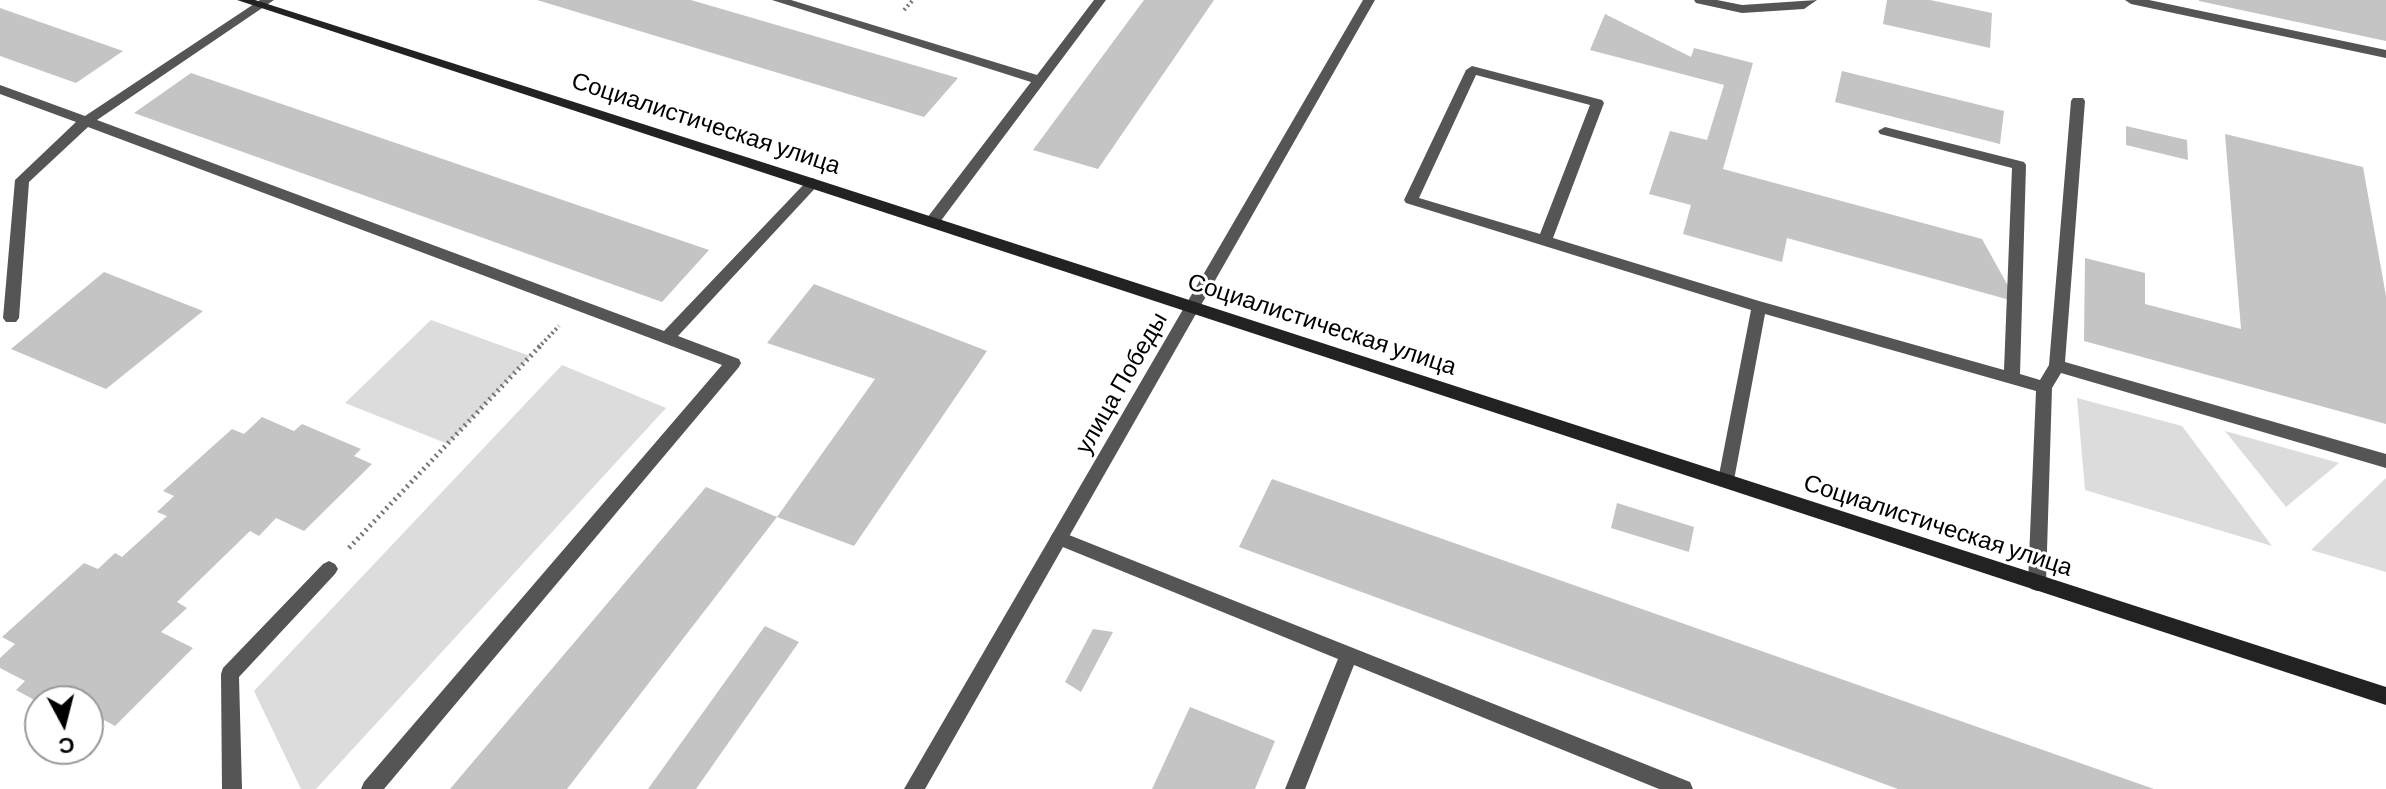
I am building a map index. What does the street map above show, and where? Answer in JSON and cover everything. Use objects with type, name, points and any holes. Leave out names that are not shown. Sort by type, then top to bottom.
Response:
[{"type":"main road","name":"Социалистическая улица","points":[[243,0],[264,3],[2386,696]]},
{"type":"street","points":[[778,0],[1040,80]]},
{"type":"street","points":[[932,222],[1100,0]]},
{"type":"street","name":"улица Победы","points":[[914,789],[1369,0]]},
{"type":"street","points":[[1700,0],[1742,9],[1804,5],[1811,0]]},
{"type":"street","points":[[2131,0],[2386,54]]},
{"type":"street","points":[[11,318],[22,180],[85,122],[264,3]]},
{"type":"street","points":[[1545,240],[1597,103],[1472,70],[1411,200],[1759,307],[2044,387]]},
{"type":"street","points":[[0,89],[580,303],[733,363],[371,789]]},
{"type":"street","points":[[2037,583],[2044,387],[2057,366],[2078,101]]},
{"type":"street","points":[[1885,131],[2019,165],[2012,378]]},
{"type":"street","points":[[667,338],[813,183]]},
{"type":"street","points":[[1726,480],[1759,307]]},
{"type":"street","points":[[2057,366],[2386,461]]},
{"type":"street","points":[[1059,538],[1683,789]]},
{"type":"street","points":[[232,789],[230,674],[329,569]]},
{"type":"street","points":[[1295,789],[1349,655]]},
{"type":"path","points":[[329,569],[580,303]]},
{"type":"shaded area","points":[[431,320],[530,356],[448,444],[345,403]]},
{"type":"shaded area","points":[[562,365],[666,408],[316,789],[301,789],[254,691]]},
{"type":"shaded area","points":[[2077,398],[2182,426],[2272,546],[2085,490]]},
{"type":"shaded area","points":[[2225,431],[2339,463],[2286,507]]},
{"type":"shaded area","points":[[2386,478],[2386,572],[2311,550]]},
{"type":"building","points":[[537,0],[691,0],[958,78],[924,117]]},
{"type":"building","points":[[1144,0],[1214,0],[1098,169],[1033,150]]},
{"type":"building","points":[[1887,0],[1930,0],[1992,13],[1990,48],[1883,24]]},
{"type":"building","points":[[2386,0],[2386,41],[2199,1]]},
{"type":"building","points":[[0,8],[123,51],[76,83],[0,56]]},
{"type":"building","points":[[1605,14],[1691,57],[1694,48],[1753,63],[1723,169],[1982,239],[2017,302],[1787,238],[1782,262],[1683,234],[1691,205],[1649,194],[1670,131],[1707,140],[1724,85],[1590,50]]},
{"type":"building","points":[[1842,71],[2004,111],[2000,144],[1835,102]]},
{"type":"building","points":[[191,73],[709,250],[662,302],[134,113]]},
{"type":"building","points":[[2126,126],[2187,140],[2188,160],[2126,145]]},
{"type":"building","points":[[2225,134],[2363,167],[2386,296],[2386,424],[2084,341],[2085,258],[2145,273],[2145,304],[2241,329]]},
{"type":"building","points":[[104,272],[203,311],[106,389],[11,349]]},
{"type":"building","points":[[814,284],[987,351],[854,546],[777,517],[875,379],[767,343]]},
{"type":"building","points":[[262,417],[294,431],[302,424],[361,449],[354,456],[372,464],[304,531],[276,518],[259,536],[250,531],[177,602],[187,608],[161,632],[193,648],[115,726],[104,720],[104,685],[24,685],[24,694],[16,690],[25,681],[0,668],[0,658],[15,644],[2,637],[84,563],[98,569],[115,553],[122,557],[167,516],[157,512],[174,496],[163,491],[232,429],[244,434]]},
{"type":"building","points":[[1272,479],[2154,789],[1898,789],[1239,547]]},
{"type":"building","points":[[706,487],[777,517],[567,789],[450,789]]},
{"type":"building","points":[[1617,503],[1694,527],[1689,552],[1611,528]]},
{"type":"building","points":[[765,626],[799,642],[696,789],[648,789]]},
{"type":"building","points":[[1093,629],[1113,632],[1081,692],[1065,682]]},
{"type":"building","points":[[1190,707],[1275,741],[1255,789],[1152,789]]}]
